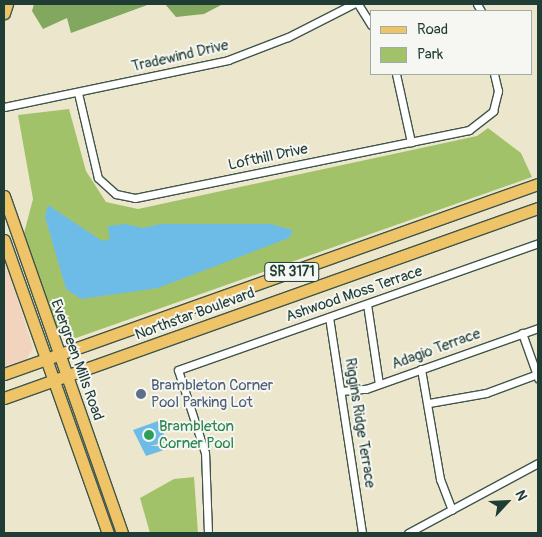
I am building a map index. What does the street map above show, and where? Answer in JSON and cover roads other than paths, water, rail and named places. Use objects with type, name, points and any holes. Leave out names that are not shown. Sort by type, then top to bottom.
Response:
[{"type":"main road","name":"Northstar Boulevard","points":[[4,374],[538,184]]},
{"type":"main road","name":"Evergreen Mills Road","points":[[4,196],[122,533]]},
{"type":"main road","name":"Northstar Boulevard","points":[[4,398],[538,208]]},
{"type":"main road","name":"Evergreen Mills Road","points":[[4,240],[108,533]]},
{"type":"street","name":"Tradewind Drive","points":[[4,107],[228,60],[288,38],[353,4]]},
{"type":"street","points":[[358,4],[370,23]]},
{"type":"street","points":[[396,75],[412,142]]},
{"type":"street","name":"Lofthill Drive","points":[[78,92],[93,167],[104,187],[124,197],[412,142],[478,126],[497,100],[494,75]]},
{"type":"street","name":"Ashwood Moss Terrace","points":[[208,533],[205,452],[178,370],[538,244]]},
{"type":"street","points":[[367,304],[380,384]]},
{"type":"street","name":"Riggins Ridge Terrace","points":[[329,317],[362,533]]},
{"type":"street","name":"Adagio Terrace","points":[[341,391],[380,384],[538,328]]},
{"type":"street","points":[[429,403],[486,393],[538,376],[522,333]]},
{"type":"street","points":[[421,369],[429,403],[440,479],[452,510]]},
{"type":"street","points":[[408,533],[538,463]]},
{"type":"water","points":[[48,205],[102,241],[110,239],[108,226],[125,224],[143,228],[161,224],[270,224],[293,230],[289,238],[158,288],[81,299],[66,289],[45,217]]},
{"type":"water","name":"Brambleton Corner Pool","points":[[158,421],[167,442],[150,446],[161,446],[164,450],[146,456],[133,430]]},
{"type":"place","name":"Brambleton Corner Pool Parking Lot","points":[[141,394]]},
{"type":"place","name":"Brambleton Corner Pool","points":[[149,435]]}]
